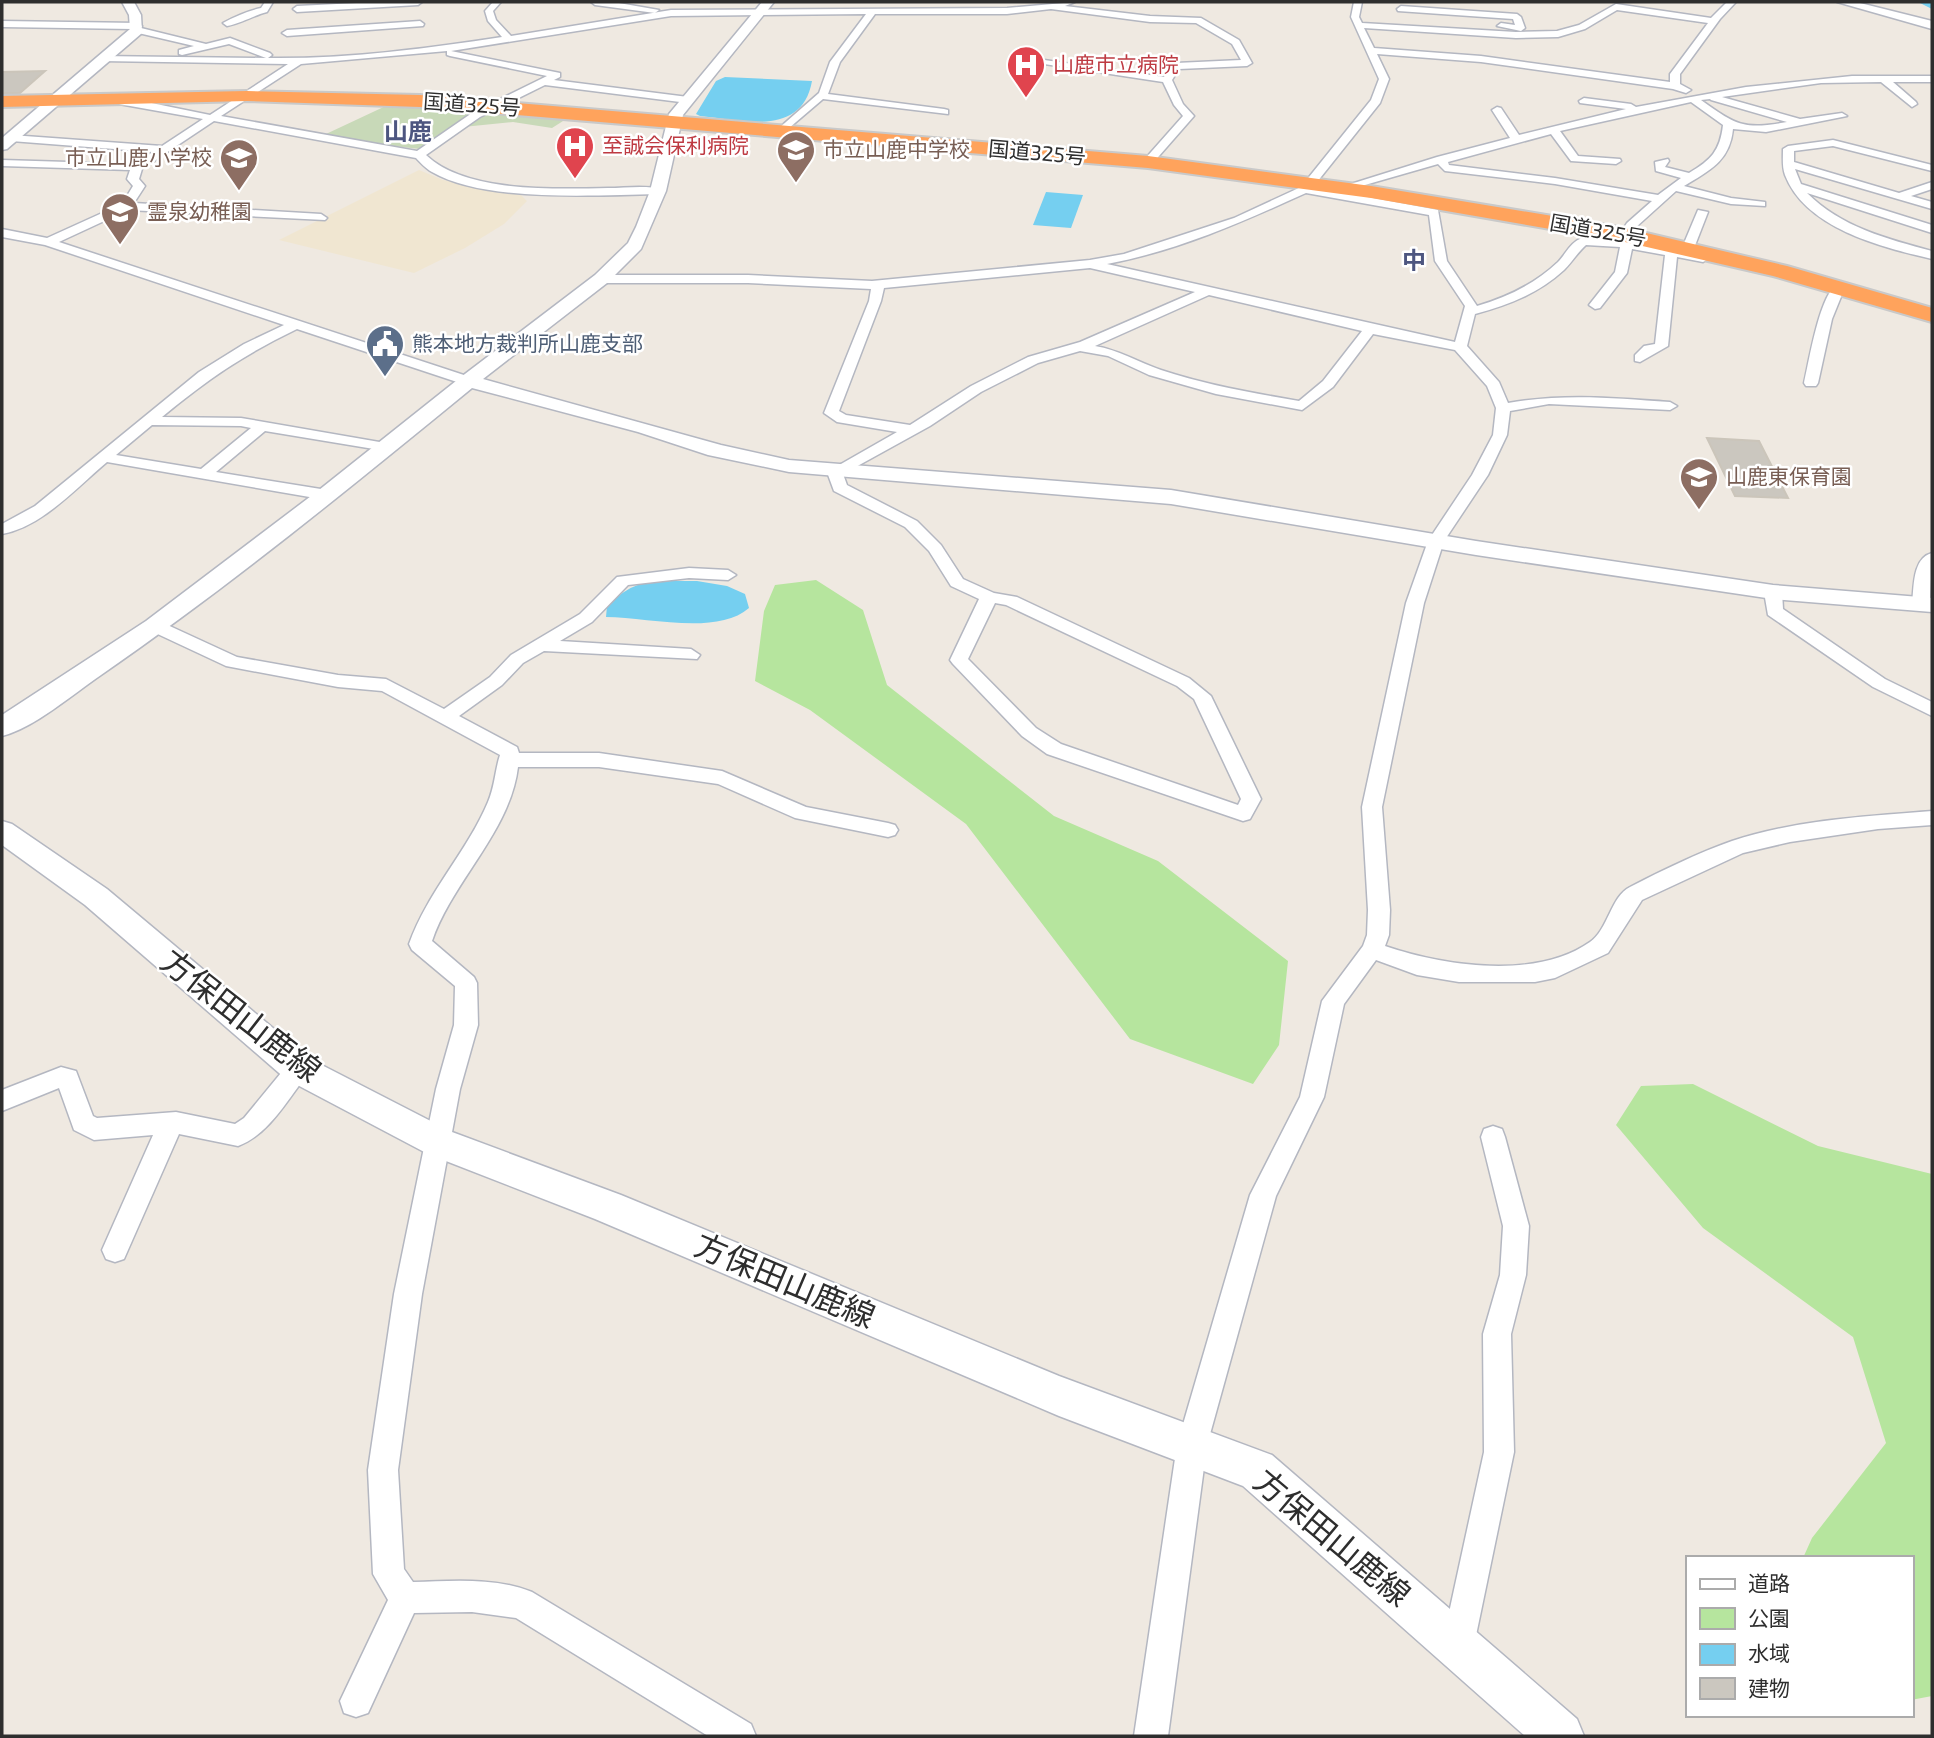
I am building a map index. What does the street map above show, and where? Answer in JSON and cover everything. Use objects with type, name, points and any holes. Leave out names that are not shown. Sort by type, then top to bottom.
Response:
[{"type":"highway","name":"国道325号","points":[[2,102],[247,96],[348,97],[674,121],[1148,162],[1308,186],[1345,188],[1729,258],[1932,315]]},
{"type":"street","points":[[128,2],[132,7],[137,28]]},
{"type":"street","points":[[227,23],[240,21],[246,14],[264,10],[269,2]]},
{"type":"street","points":[[274,47],[297,9],[307,2]]},
{"type":"street","points":[[297,9],[418,2]]},
{"type":"street","points":[[497,2],[489,11],[492,21],[508,38]]},
{"type":"street","points":[[595,2],[671,13]]},
{"type":"street","points":[[2,163],[137,167],[299,61],[438,51],[671,13],[764,7],[873,11],[1007,11],[1052,7],[1071,2]]},
{"type":"street","points":[[601,279],[748,279],[878,284],[1090,264],[1171,244],[1238,220],[1308,186],[1376,101],[1384,79],[1357,21],[1359,2]]},
{"type":"street","points":[[1461,2],[1460,13],[1465,28]]},
{"type":"street","points":[[1675,86],[1675,74],[1714,21],[1732,2]]},
{"type":"street","points":[[1843,2],[1932,24]]},
{"type":"street","points":[[1401,15],[1465,28],[1558,34],[1582,27],[1616,6],[1714,21]]},
{"type":"street","points":[[2,727],[155,626],[327,495],[468,381],[601,279],[635,245],[658,191],[674,121],[764,7]]},
{"type":"street","points":[[1052,7],[1150,19],[1198,20],[1236,42],[1247,63],[1175,66],[1167,80]]},
{"type":"street","points":[[782,131],[821,96],[835,62],[873,11]]},
{"type":"street","points":[[1357,21],[1401,15],[1460,13],[1517,17],[1521,28],[1465,28]]},
{"type":"street","points":[[2,24],[137,28],[203,46]]},
{"type":"street","points":[[102,58],[157,59],[274,47],[420,24]]},
{"type":"street","points":[[5,143],[137,28]]},
{"type":"street","points":[[157,59],[230,41],[274,47],[299,61]]},
{"type":"street","points":[[419,155],[476,115],[557,75],[438,51]]},
{"type":"street","points":[[1371,51],[1481,60],[1675,86],[1700,97],[1800,122]]},
{"type":"street","points":[[1016,60],[1167,80]]},
{"type":"street","points":[[1345,188],[1515,138],[1700,97],[1808,81],[1932,79]]},
{"type":"street","points":[[1148,162],[1171,133],[1187,121],[1189,116],[1179,105],[1167,80]]},
{"type":"street","points":[[1885,80],[1912,104]]},
{"type":"street","points":[[545,82],[688,100]]},
{"type":"street","points":[[821,96],[944,112]]},
{"type":"street","points":[[1700,97],[1728,126],[1766,129],[1842,116]]},
{"type":"street","points":[[126,99],[123,102],[419,155],[434,169],[447,175],[493,186],[539,191],[658,191]]},
{"type":"street","points":[[1584,101],[1645,109]]},
{"type":"street","points":[[1497,110],[1515,138]]},
{"type":"street","points":[[1595,305],[1621,273],[1631,226],[1674,187],[1711,165],[1720,156],[1726,143],[1728,126]]},
{"type":"street","points":[[1553,129],[1575,159],[1616,161]]},
{"type":"street","points":[[5,143],[163,149]]},
{"type":"street","points":[[1932,168],[1833,143],[1788,149],[1788,164],[1797,191],[1838,225],[1932,255]]},
{"type":"street","points":[[1806,146],[1882,168]]},
{"type":"street","points":[[1441,159],[1445,168],[1555,181],[1661,199]]},
{"type":"street","points":[[1664,160],[1659,164],[1660,169],[1691,177]]},
{"type":"street","points":[[1788,164],[1932,206]]},
{"type":"street","points":[[126,205],[139,186],[133,179],[137,167]]},
{"type":"street","points":[[1920,179],[1932,184]]},
{"type":"street","points":[[1899,196],[1932,184]]},
{"type":"street","points":[[1308,186],[1434,212],[1441,261],[1471,306],[1460,347]]},
{"type":"street","points":[[1674,187],[1731,201],[1761,204]]},
{"type":"street","points":[[1796,187],[1932,229]]},
{"type":"street","points":[[48,242],[126,205],[321,218]]},
{"type":"street","points":[[1640,358],[1649,349],[1661,346],[1679,251],[1702,212]]},
{"type":"street","points":[[2,233],[48,242],[468,381],[645,428],[716,450],[789,466],[835,472],[1171,497],[1436,541],[1773,592],[1927,605],[1925,567],[1932,558]]},
{"type":"street","points":[[1471,311],[1494,306],[1531,290],[1564,264],[1581,242],[1626,240]]},
{"type":"street","points":[[1090,264],[1370,329],[1460,347],[1494,385],[1503,408],[1500,435],[1480,475],[1436,541],[1415,603],[1372,807],[1379,910],[1378,935],[1372,950],[1333,1001],[1312,1097],[1263,1195],[1192,1445],[1151,1736]]},
{"type":"street","points":[[878,284],[875,301],[831,413],[842,419],[913,430]]},
{"type":"street","points":[[1811,383],[1825,319],[1839,287]]},
{"type":"street","points":[[835,472],[913,430],[976,389],[1033,360],[1081,347],[1211,290]]},
{"type":"street","points":[[2,528],[13,527],[41,509],[226,360],[294,325]]},
{"type":"street","points":[[1081,347],[1112,353],[1154,372],[1221,391],[1302,406],[1328,384],[1370,329]]},
{"type":"street","points":[[1503,408],[1549,401],[1582,400],[1670,406]]},
{"type":"street","points":[[148,421],[242,422],[386,447]]},
{"type":"street","points":[[204,474],[262,426]]},
{"type":"street","points":[[104,457],[327,495]]},
{"type":"street","points":[[835,472],[840,488],[911,524],[934,548],[957,582],[989,597],[1011,601],[1183,682],[1202,696],[1251,799],[1243,814],[1054,749],[1029,733],[959,660],[989,597]]},
{"type":"street","points":[[445,717],[496,681],[517,659],[586,618],[608,594],[631,578],[689,573],[728,575]]},
{"type":"street","points":[[1773,592],[1774,611],[1778,614],[1879,684],[1932,710]]},
{"type":"street","points":[[155,626],[233,662],[338,681],[386,685],[510,752],[506,780],[486,824],[449,879],[426,922],[420,944],[467,983],[466,1025],[449,1089],[408,1294],[383,1470],[389,1574],[405,1598]]},
{"type":"street","points":[[541,645],[691,655]]},
{"type":"street","points":[[508,760],[599,760],[722,778],[802,813],[888,830]]},
{"type":"street","points":[[1372,950],[1417,966],[1459,973],[1535,973],[1555,970],[1600,947],[1634,894],[1738,847],[1790,835],[1878,822],[1932,818]]},
{"type":"street","name":"方保田山鹿線","points":[[3,832],[96,898],[298,1069],[440,1143],[608,1206],[1059,1396],[1257,1470],[1560,1736]]},
{"type":"street","points":[[2,1101],[61,1077],[68,1078],[83,1123],[93,1129],[171,1123],[238,1135],[253,1125],[298,1069]]},
{"type":"street","points":[[115,1250],[171,1123]]},
{"type":"street","points":[[1458,1645],[1499,1452],[1497,1334],[1513,1275],[1516,1227],[1493,1138]]},
{"type":"street","points":[[405,1598],[472,1596],[521,1602],[739,1736]]},
{"type":"street","points":[[356,1701],[405,1598]]},
{"type":"shaded area","points":[[419,170],[443,180],[521,195],[527,201],[504,224],[465,248],[414,273],[279,240]]},
{"type":"green space","points":[[390,104],[484,109],[472,114],[420,149],[367,143],[326,134]]},
{"type":"green space","points":[[496,109],[571,116],[552,128],[513,122],[463,127]]},
{"type":"green space","points":[[816,580],[863,610],[887,685],[1054,816],[1158,861],[1288,961],[1279,1045],[1253,1084],[1130,1039],[966,824],[810,710],[755,681],[764,611],[775,585]]},
{"type":"green space","points":[[1693,1084],[1818,1146],[1932,1174],[1932,1696],[1913,1700],[1913,1556],[1804,1556],[1812,1538],[1886,1443],[1853,1337],[1703,1228],[1616,1125],[1641,1086]]},
{"type":"water","points":[[725,77],[812,81],[806,99],[796,111],[783,118],[751,122],[696,114],[716,81]]},
{"type":"water","points":[[1046,192],[1083,195],[1071,228],[1033,225]]},
{"type":"water","points":[[659,581],[697,581],[727,586],[745,594],[749,608],[719,621],[701,623],[606,617],[607,606],[618,596],[638,585]]},
{"type":"building","points":[[45,71],[20,93],[2,93],[2,72]]},
{"type":"building","points":[[1707,438],[1759,441],[1788,498],[1735,496]]},
{"type":"waterway","points":[[1926,2],[1932,5]]},
{"type":"place","name":"山鹿市立病院","points":[[1026,99]]},
{"type":"place","name":"至誠会保利病院","points":[[575,180]]},
{"type":"place","name":"市立山鹿中学校","points":[[796,184]]},
{"type":"place","name":"市立山鹿小学校","points":[[239,192]]},
{"type":"place","name":"霊泉幼稚園","points":[[120,246]]},
{"type":"place","name":"熊本地方裁判所山鹿支部","points":[[385,378]]},
{"type":"place","name":"山鹿東保育園","points":[[1699,511]]},
{"type":"district","name":"山鹿","points":[[408,132]]},
{"type":"district","name":"中","points":[[1414,261]]}]
